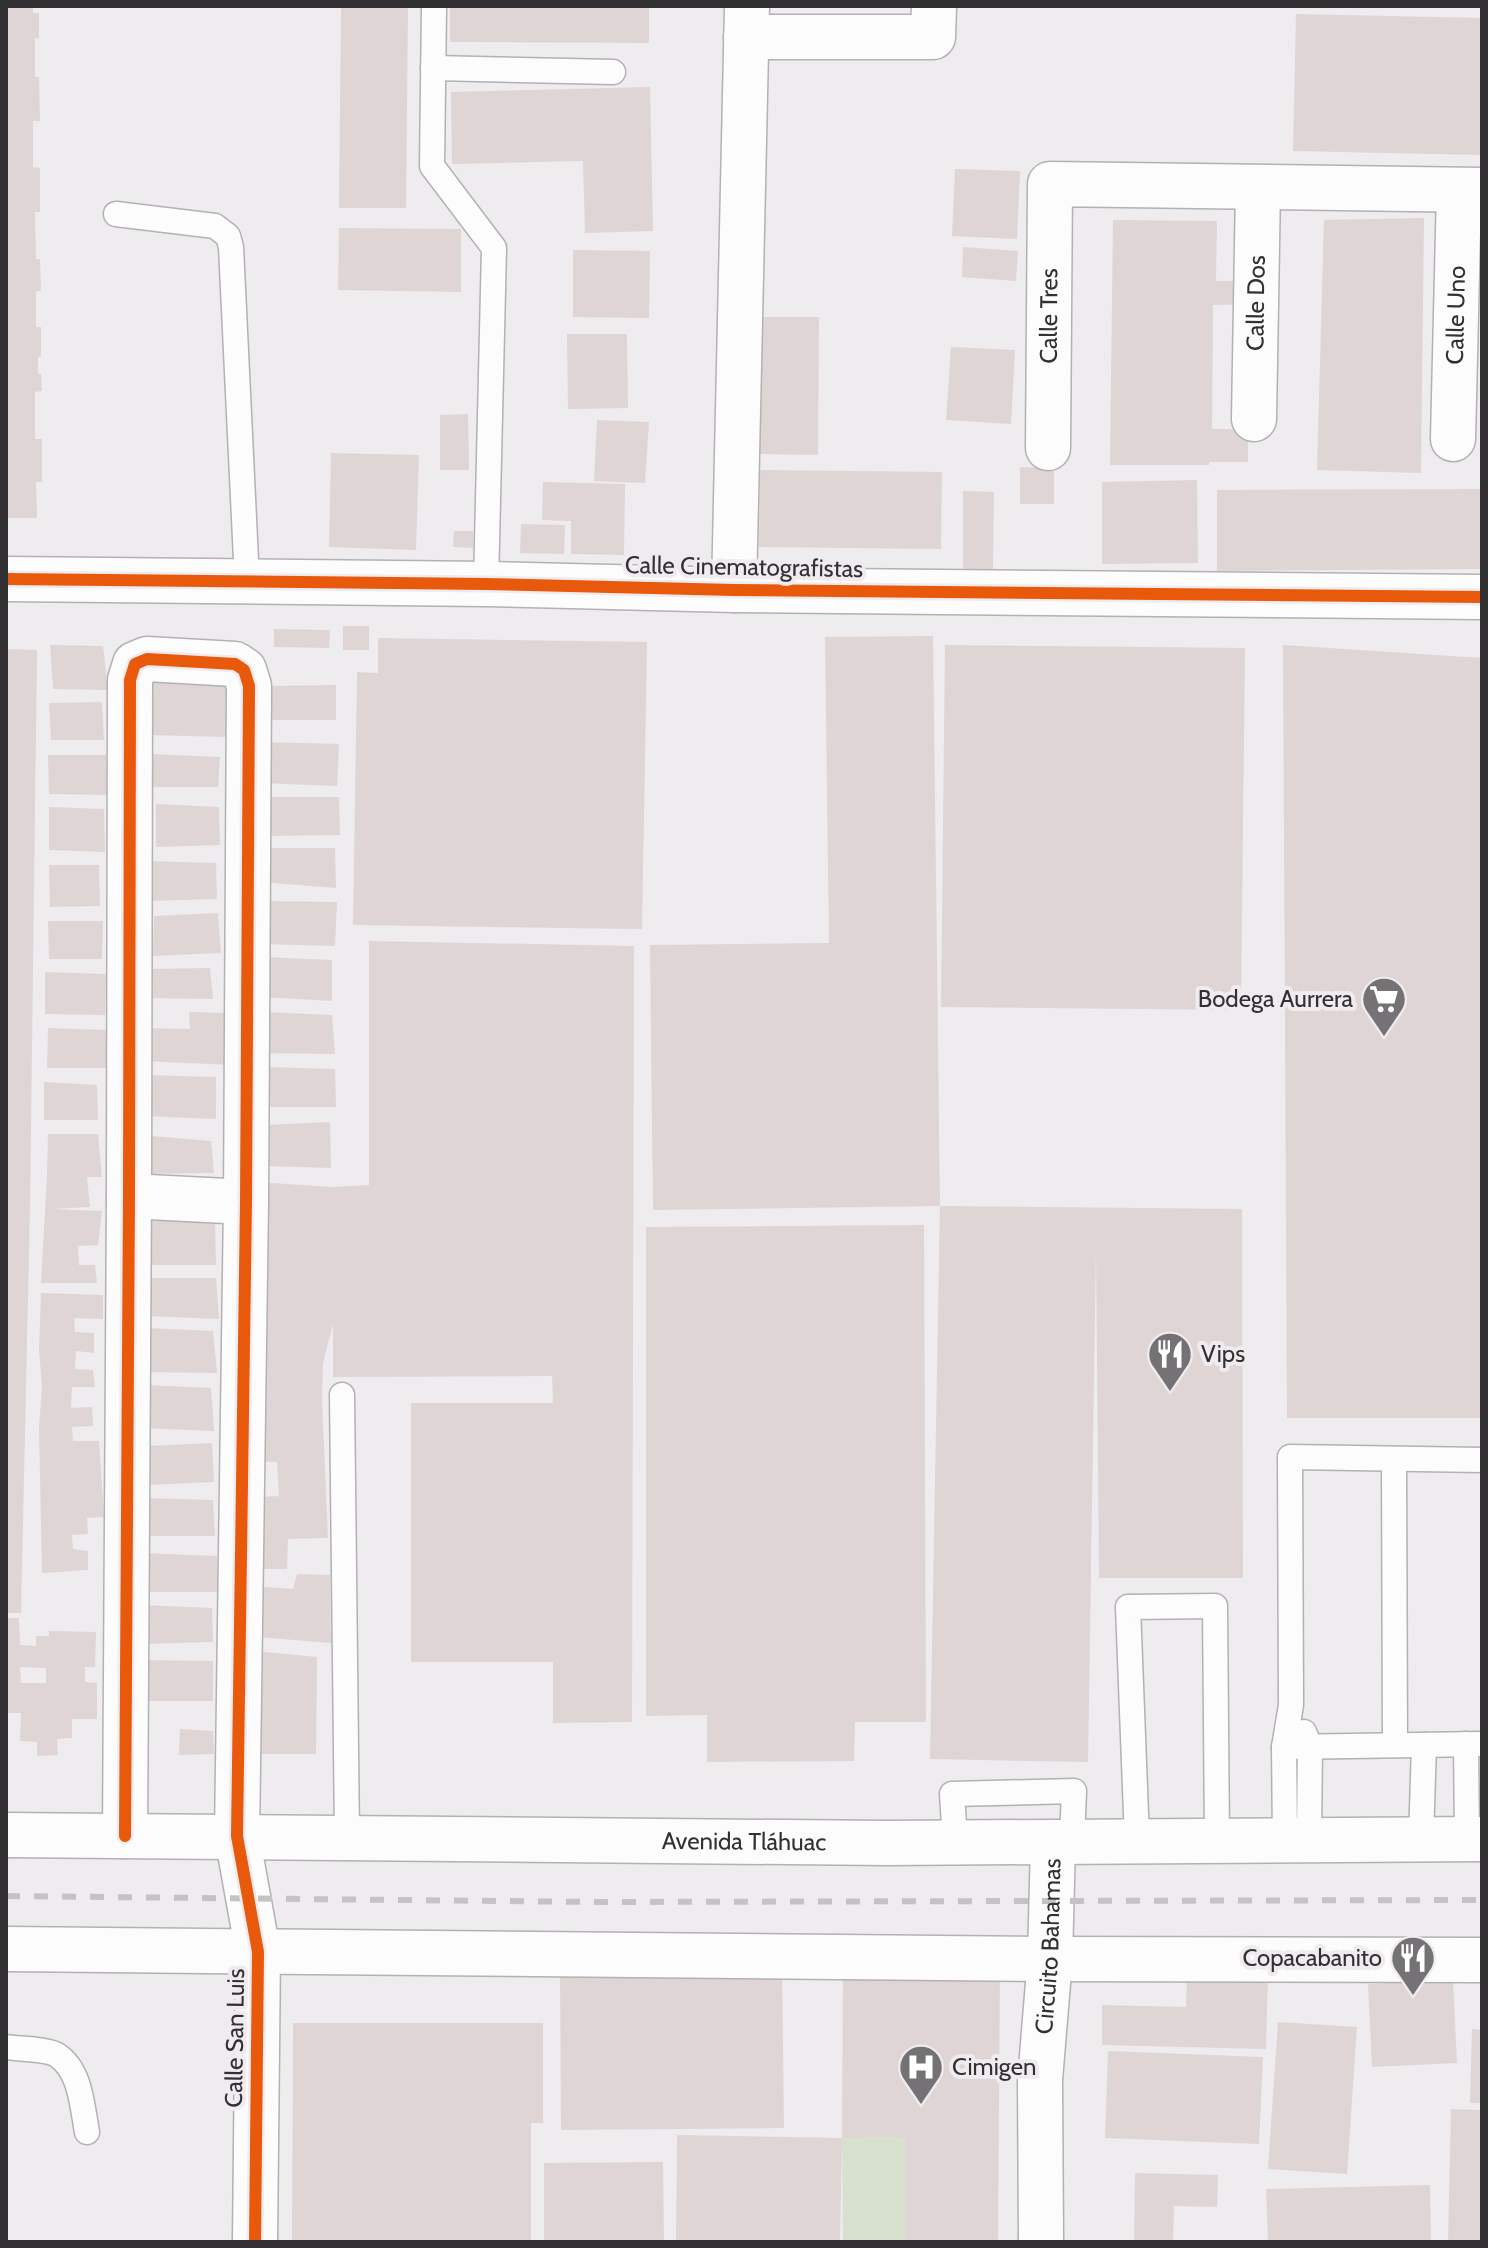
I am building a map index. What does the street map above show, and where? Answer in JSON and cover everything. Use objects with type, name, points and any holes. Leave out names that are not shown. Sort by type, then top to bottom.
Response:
[{"type":"street","points":[[734,590],[746,22],[933,37],[934,6]]},
{"type":"street","name":"Calle Tres","points":[[1048,448],[1050,184],[1258,188]]},
{"type":"street","points":[[1258,188],[1471,190]]},
{"type":"street","name":"Calle Dos","points":[[1254,419],[1258,188]]},
{"type":"street","name":"Calle Uno","points":[[1453,439],[1471,190]]},
{"type":"street","name":"Calle Cinematografistas","points":[[6,579],[1482,597]]},
{"type":"street","name":"Calle San Luis","points":[[129,1196],[130,680],[135,664],[147,659],[235,664],[244,670],[249,686],[237,1836],[258,1952],[255,2242]]},
{"type":"street","points":[[125,1836],[129,1196],[246,1202]]},
{"type":"street","name":"Avenida Tláhuac","points":[[6,1835],[855,1842],[1475,1839]]},
{"type":"street","name":"Circuito Bahamas","points":[[1041,2242],[1040,2080],[1063,1842]]},
{"type":"street","points":[[6,1949],[1482,1960]]},
{"type":"lane","points":[[434,6],[432,166],[494,248],[486,584]]},
{"type":"lane","points":[[433,68],[613,72]]},
{"type":"lane","points":[[116,214],[215,226],[228,236],[247,581]]},
{"type":"lane","points":[[342,1395],[347,1837]]},
{"type":"lane","points":[[1297,1840],[1284,1747],[1291,1705],[1290,1457],[1482,1460]]},
{"type":"lane","points":[[1394,1460],[1395,1745]]},
{"type":"lane","points":[[1137,1840],[1128,1607],[1215,1606],[1217,1840]]},
{"type":"lane","points":[[1291,1705],[1310,1746],[1297,1840]]},
{"type":"lane","points":[[1284,1747],[1474,1744],[1475,1839]]},
{"type":"lane","points":[[1421,1839],[1424,1745]]},
{"type":"lane","points":[[6,2047],[56,2054],[68,2066],[77,2082],[87,2132]]},
{"type":"green space","points":[[905,2137],[905,2242],[843,2242],[842,2138]]},
{"type":"building","points":[[6,6],[33,6],[33,13],[39,13],[39,39],[35,38],[35,77],[39,77],[40,121],[33,121],[33,167],[40,168],[40,212],[35,212],[36,259],[40,259],[41,291],[36,291],[36,327],[41,327],[38,374],[41,374],[42,391],[35,392],[35,439],[42,439],[42,482],[36,482],[37,518],[6,518]]},
{"type":"building","points":[[341,6],[408,6],[406,208],[339,208]]},
{"type":"building","points":[[450,6],[649,6],[649,43],[450,42]]},
{"type":"building","points":[[1296,14],[1482,18],[1482,155],[1293,151]]},
{"type":"building","points":[[650,87],[653,231],[585,233],[583,161],[452,164],[451,92]]},
{"type":"building","points":[[955,169],[1020,171],[1017,239],[952,236]]},
{"type":"building","points":[[1424,218],[1421,473],[1317,470],[1324,220]]},
{"type":"building","points":[[1113,220],[1217,221],[1216,281],[1252,281],[1251,304],[1213,305],[1212,429],[1248,429],[1248,462],[1110,465]]},
{"type":"building","points":[[339,228],[461,229],[461,292],[338,290]]},
{"type":"building","points":[[963,247],[1018,251],[1016,281],[962,277]]},
{"type":"building","points":[[573,250],[650,251],[649,318],[573,317]]},
{"type":"building","points":[[760,317],[819,317],[818,455],[759,454]]},
{"type":"building","points":[[567,334],[627,334],[628,408],[568,409]]},
{"type":"building","points":[[951,347],[1015,350],[1011,424],[946,420]]},
{"type":"building","points":[[468,414],[469,470],[440,470],[440,415]]},
{"type":"building","points":[[597,420],[649,422],[645,483],[594,481]]},
{"type":"building","points":[[331,453],[419,455],[416,550],[329,547]]},
{"type":"building","points":[[1020,467],[1054,468],[1054,504],[1020,504]]},
{"type":"building","points":[[760,470],[942,472],[941,549],[759,547]]},
{"type":"building","points":[[1197,480],[1198,563],[1102,564],[1102,482]]},
{"type":"building","points":[[543,482],[625,484],[624,555],[571,554],[571,521],[542,520]]},
{"type":"building","points":[[1482,489],[1482,569],[1217,571],[1217,490]]},
{"type":"building","points":[[963,491],[994,492],[993,569],[963,569]]},
{"type":"building","points":[[521,524],[565,525],[564,554],[520,553]]},
{"type":"building","points":[[454,531],[473,531],[473,548],[453,547]]},
{"type":"building","points":[[343,626],[369,626],[369,650],[343,650]]},
{"type":"building","points":[[274,629],[330,630],[329,648],[274,647]]},
{"type":"building","points":[[933,636],[940,1206],[653,1210],[650,945],[829,943],[825,637]]},
{"type":"building","points":[[378,638],[647,642],[642,929],[353,925],[357,672],[378,673]]},
{"type":"building","points":[[50,645],[103,646],[108,690],[53,689]]},
{"type":"building","points":[[945,645],[1245,648],[1241,1010],[941,1007]]},
{"type":"building","name":"Bodega Aurrera","points":[[1283,645],[1482,658],[1482,1418],[1287,1418]]},
{"type":"building","points":[[6,649],[37,650],[21,1613],[6,1613]]},
{"type":"building","points":[[231,680],[230,737],[144,735],[147,683]]},
{"type":"building","points":[[336,685],[336,720],[268,720],[268,686]]},
{"type":"building","points":[[102,702],[104,740],[51,740],[49,703]]},
{"type":"building","points":[[263,742],[339,744],[337,786],[262,783]]},
{"type":"building","points":[[149,754],[220,757],[218,787],[144,787]]},
{"type":"building","points":[[48,755],[106,755],[108,795],[49,794]]},
{"type":"building","points":[[268,797],[339,797],[340,835],[265,836]]},
{"type":"building","points":[[156,804],[219,807],[220,845],[156,847]]},
{"type":"building","points":[[49,807],[104,809],[105,852],[49,850]]},
{"type":"building","points":[[265,848],[335,848],[336,888],[261,882]]},
{"type":"building","points":[[147,861],[216,863],[217,899],[146,901]]},
{"type":"building","points":[[49,865],[99,865],[100,906],[50,907]]},
{"type":"building","points":[[263,901],[337,902],[335,946],[262,944]]},
{"type":"building","points":[[218,913],[221,953],[153,956],[154,916]]},
{"type":"building","points":[[48,921],[103,921],[102,959],[49,959]]},
{"type":"building","points":[[369,941],[634,946],[632,1722],[553,1723],[553,1662],[411,1662],[411,1403],[553,1403],[552,1376],[333,1377],[333,1324],[323,1363],[322,1401],[328,1538],[288,1539],[287,1569],[252,1569],[247,1498],[279,1496],[277,1462],[251,1461],[256,1182],[333,1187],[369,1185]]},
{"type":"building","points":[[264,957],[332,960],[332,1001],[262,997]]},
{"type":"building","points":[[210,968],[213,999],[144,998],[142,969]]},
{"type":"building","points":[[45,972],[106,974],[105,1015],[45,1014]]},
{"type":"building","points":[[189,1012],[228,1013],[230,1065],[143,1061],[146,1028],[190,1029]]},
{"type":"building","points":[[265,1012],[332,1015],[335,1054],[261,1053]]},
{"type":"building","points":[[48,1028],[108,1030],[109,1068],[47,1068]]},
{"type":"building","points":[[265,1067],[335,1069],[336,1107],[261,1107]]},
{"type":"building","points":[[144,1075],[216,1077],[216,1119],[142,1116]]},
{"type":"building","points":[[44,1082],[97,1085],[98,1120],[44,1120]]},
{"type":"building","points":[[330,1122],[331,1168],[265,1166],[266,1125]]},
{"type":"building","points":[[48,1134],[98,1134],[102,1177],[87,1177],[90,1207],[51,1209],[102,1211],[98,1245],[78,1246],[79,1265],[95,1265],[97,1283],[41,1283]]},
{"type":"building","points":[[140,1135],[211,1141],[214,1173],[136,1174]]},
{"type":"building","points":[[940,1206],[1242,1209],[1243,1578],[1099,1578],[1096,1250],[1088,1762],[930,1759]]},
{"type":"building","points":[[138,1220],[215,1220],[216,1265],[139,1265]]},
{"type":"building","points":[[924,1225],[926,1722],[855,1722],[854,1761],[707,1762],[707,1715],[646,1716],[646,1227]]},
{"type":"building","points":[[143,1278],[216,1278],[219,1319],[147,1316]]},
{"type":"building","points":[[41,1293],[103,1295],[103,1319],[74,1318],[75,1332],[94,1333],[94,1353],[76,1351],[75,1369],[93,1370],[95,1387],[72,1387],[71,1408],[92,1407],[93,1426],[72,1427],[73,1441],[99,1441],[104,1517],[87,1518],[88,1534],[72,1535],[73,1549],[88,1551],[88,1570],[42,1573],[39,1428]]},
{"type":"building","points":[[146,1328],[213,1331],[217,1373],[144,1372]]},
{"type":"building","points":[[145,1385],[211,1388],[214,1431],[142,1428]]},
{"type":"building","points":[[212,1443],[214,1482],[146,1485],[148,1446]]},
{"type":"building","points":[[143,1498],[213,1500],[215,1536],[143,1536]]},
{"type":"building","points":[[142,1553],[217,1556],[217,1592],[141,1592]]},
{"type":"building","points":[[297,1574],[330,1575],[331,1643],[246,1636],[252,1586],[293,1589]]},
{"type":"building","points":[[143,1605],[212,1608],[213,1642],[143,1644]]},
{"type":"building","points":[[6,1618],[19,1618],[20,1645],[36,1646],[36,1636],[49,1636],[49,1631],[96,1632],[95,1667],[85,1667],[85,1682],[97,1683],[97,1719],[72,1719],[72,1738],[57,1739],[58,1755],[37,1756],[37,1742],[20,1741],[21,1713],[6,1713]],"holes":[[[20,1667],[46,1668],[46,1683],[21,1683]]]},
{"type":"building","points":[[254,1651],[317,1657],[316,1754],[252,1754]]},
{"type":"building","points":[[141,1660],[213,1661],[213,1701],[143,1701]]},
{"type":"building","points":[[180,1729],[213,1731],[214,1754],[179,1755]]},
{"type":"building","points":[[782,1962],[784,2128],[561,2130],[560,1965]]},
{"type":"building","name":"Cimigen","points":[[843,1969],[1000,1969],[998,2242],[905,2242],[905,2137],[842,2138]]},
{"type":"building","points":[[1187,1974],[1268,1976],[1266,2049],[1102,2045],[1102,2005],[1186,2007]]},
{"type":"building","points":[[1453,1980],[1457,2063],[1372,2067],[1368,1984]]},
{"type":"building","points":[[1278,2022],[1357,2027],[1347,2174],[1268,2169]]},
{"type":"building","points":[[293,2023],[543,2023],[543,2123],[531,2123],[531,2242],[292,2242]]},
{"type":"building","points":[[1472,2029],[1482,2030],[1482,2103],[1470,2103]]},
{"type":"building","points":[[1108,2051],[1263,2057],[1259,2144],[1105,2138]]},
{"type":"building","points":[[1451,2109],[1482,2110],[1482,2242],[1448,2242]]},
{"type":"building","points":[[677,2135],[842,2138],[840,2242],[676,2242]]},
{"type":"building","points":[[663,2162],[664,2242],[544,2242],[544,2163]]},
{"type":"building","points":[[1135,2173],[1218,2175],[1217,2207],[1174,2206],[1173,2242],[1134,2242]]},
{"type":"building","points":[[1430,2185],[1431,2242],[1268,2242],[1266,2189]]},
{"type":"railway","points":[[6,1896],[597,1902],[1482,1900]]},
{"type":"cycle path","points":[[6,579],[1482,597]]},
{"type":"cycle path","points":[[125,1836],[130,680],[135,664],[147,659],[235,664],[244,670],[249,686],[237,1836],[258,1952],[255,2242]]},
{"type":"place","name":"Bodega Aurrera","points":[[1384,1038]]},
{"type":"place","name":"Vips","points":[[1170,1393]]},
{"type":"place","name":"Copacabanito","points":[[1413,1997]]},
{"type":"place","name":"Cimigen","points":[[921,2106]]}]
